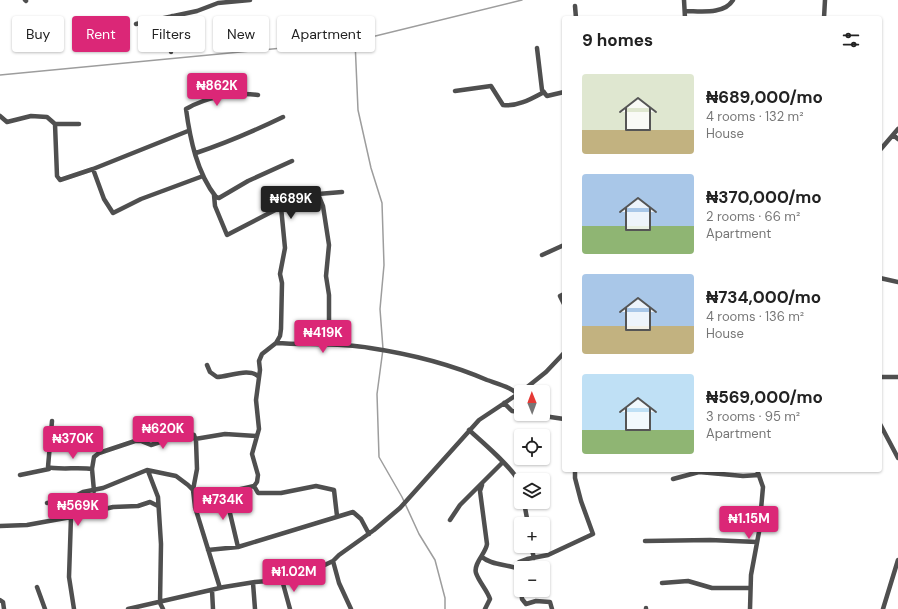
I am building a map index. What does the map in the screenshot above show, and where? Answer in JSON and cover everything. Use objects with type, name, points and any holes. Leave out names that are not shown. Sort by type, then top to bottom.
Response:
[{"type":"street","points":[[172,16],[197,11],[218,3],[250,0]]},
{"type":"street","points":[[684,0],[686,16]]},
{"type":"street","points":[[685,12],[721,10],[726,8],[733,0]]},
{"type":"street","points":[[824,16],[826,0]]},
{"type":"street","points":[[575,6],[576,16]]},
{"type":"street","points":[[537,48],[544,92],[547,96],[562,92]]},
{"type":"street","points":[[455,91],[491,86],[503,105],[509,106],[523,102],[544,92]]},
{"type":"street","points":[[258,95],[246,94],[211,99],[194,104],[186,109],[188,131],[203,176],[214,195],[219,218],[227,235],[282,208],[318,194],[342,192]]},
{"type":"street","points":[[0,116],[10,122],[26,116],[47,117],[55,124],[79,124]]},
{"type":"street","points":[[196,154],[226,143],[238,136],[258,129],[283,117]]},
{"type":"street","points":[[55,124],[57,176],[60,180],[93,169],[188,131]]},
{"type":"street","points":[[882,148],[898,129]]},
{"type":"street","points":[[893,135],[898,140]]},
{"type":"street","points":[[214,195],[219,198],[248,181],[292,161]]},
{"type":"street","points":[[93,169],[104,199],[113,213],[141,199],[203,176]]},
{"type":"street","points":[[318,194],[323,206],[329,245],[326,276],[329,295],[329,325],[325,345]]},
{"type":"street","points":[[192,490],[225,492],[254,486],[257,482],[258,475],[252,454],[260,425],[256,400],[260,357],[276,343],[280,336],[281,329],[282,283],[280,274],[285,248],[282,208]]},
{"type":"street","points":[[542,255],[562,246]]},
{"type":"street","points":[[882,278],[898,282]]},
{"type":"street","points":[[276,343],[370,348],[390,352],[446,364],[514,391]]},
{"type":"street","points":[[531,385],[562,355]]},
{"type":"street","points":[[207,365],[210,372],[217,377],[248,373],[257,374],[259,377]]},
{"type":"street","points":[[882,377],[898,377]]},
{"type":"street","points":[[128,609],[160,603],[220,588],[253,582],[282,580],[306,574],[333,561],[400,508],[469,430],[489,412],[514,397]]},
{"type":"street","points":[[504,403],[514,411]]},
{"type":"street","points":[[550,417],[562,419]]},
{"type":"street","points":[[49,468],[52,421]]},
{"type":"street","points":[[882,428],[898,458]]},
{"type":"street","points":[[469,430],[514,474]]},
{"type":"street","points":[[94,491],[92,469],[96,455],[123,444],[138,441],[151,445],[187,432],[194,435],[195,439],[197,477],[192,490]]},
{"type":"street","points":[[195,439],[225,434],[257,436]]},
{"type":"street","points":[[450,520],[460,505],[482,485],[503,462]]},
{"type":"street","points":[[20,475],[49,468],[92,469]]},
{"type":"street","points":[[48,503],[68,500],[83,492],[94,491],[128,479],[142,471],[176,476],[192,490],[195,508],[220,588]]},
{"type":"street","points":[[148,471],[158,497],[161,544],[160,603],[162,609]]},
{"type":"street","points":[[523,561],[548,555],[593,534],[579,493],[575,472]]},
{"type":"street","points":[[673,479],[699,472],[743,476],[758,473],[763,487],[750,588],[750,609]]},
{"type":"street","points":[[482,485],[480,491],[487,544],[486,549],[477,565],[476,573],[490,598],[485,609]]},
{"type":"street","points":[[254,486],[258,493],[281,492],[316,486],[334,490],[337,516]]},
{"type":"street","points":[[225,492],[238,547]]},
{"type":"street","points":[[0,526],[27,525],[113,507],[131,507],[150,502],[158,506]]},
{"type":"street","points":[[208,550],[238,547],[353,512],[361,519],[368,534]]},
{"type":"street","points":[[71,517],[69,577],[74,609]]},
{"type":"street","points":[[645,541],[710,540],[757,542]]},
{"type":"street","points":[[533,553],[534,558]]},
{"type":"street","points":[[482,557],[488,562],[514,567]]},
{"type":"street","points":[[883,609],[898,560]]},
{"type":"street","points":[[333,561],[339,583],[350,609]]},
{"type":"street","points":[[282,580],[290,609]]},
{"type":"street","points":[[662,583],[688,581],[712,588],[750,588]]},
{"type":"street","points":[[253,582],[255,609]]},
{"type":"street","points":[[37,588],[45,609]]},
{"type":"street","points":[[212,590],[213,609]]},
{"type":"street","points":[[522,597],[526,604],[536,601],[550,602],[552,609]]},
{"type":"street","points":[[0,600],[3,602],[4,609]]},
{"type":"waterway","points":[[0,75],[355,41],[522,0]]},
{"type":"waterway","points":[[355,52],[358,110],[371,168],[382,203],[384,265],[380,309],[383,349],[377,394],[379,457],[402,497],[419,534],[435,560],[445,598],[445,609]]}]
